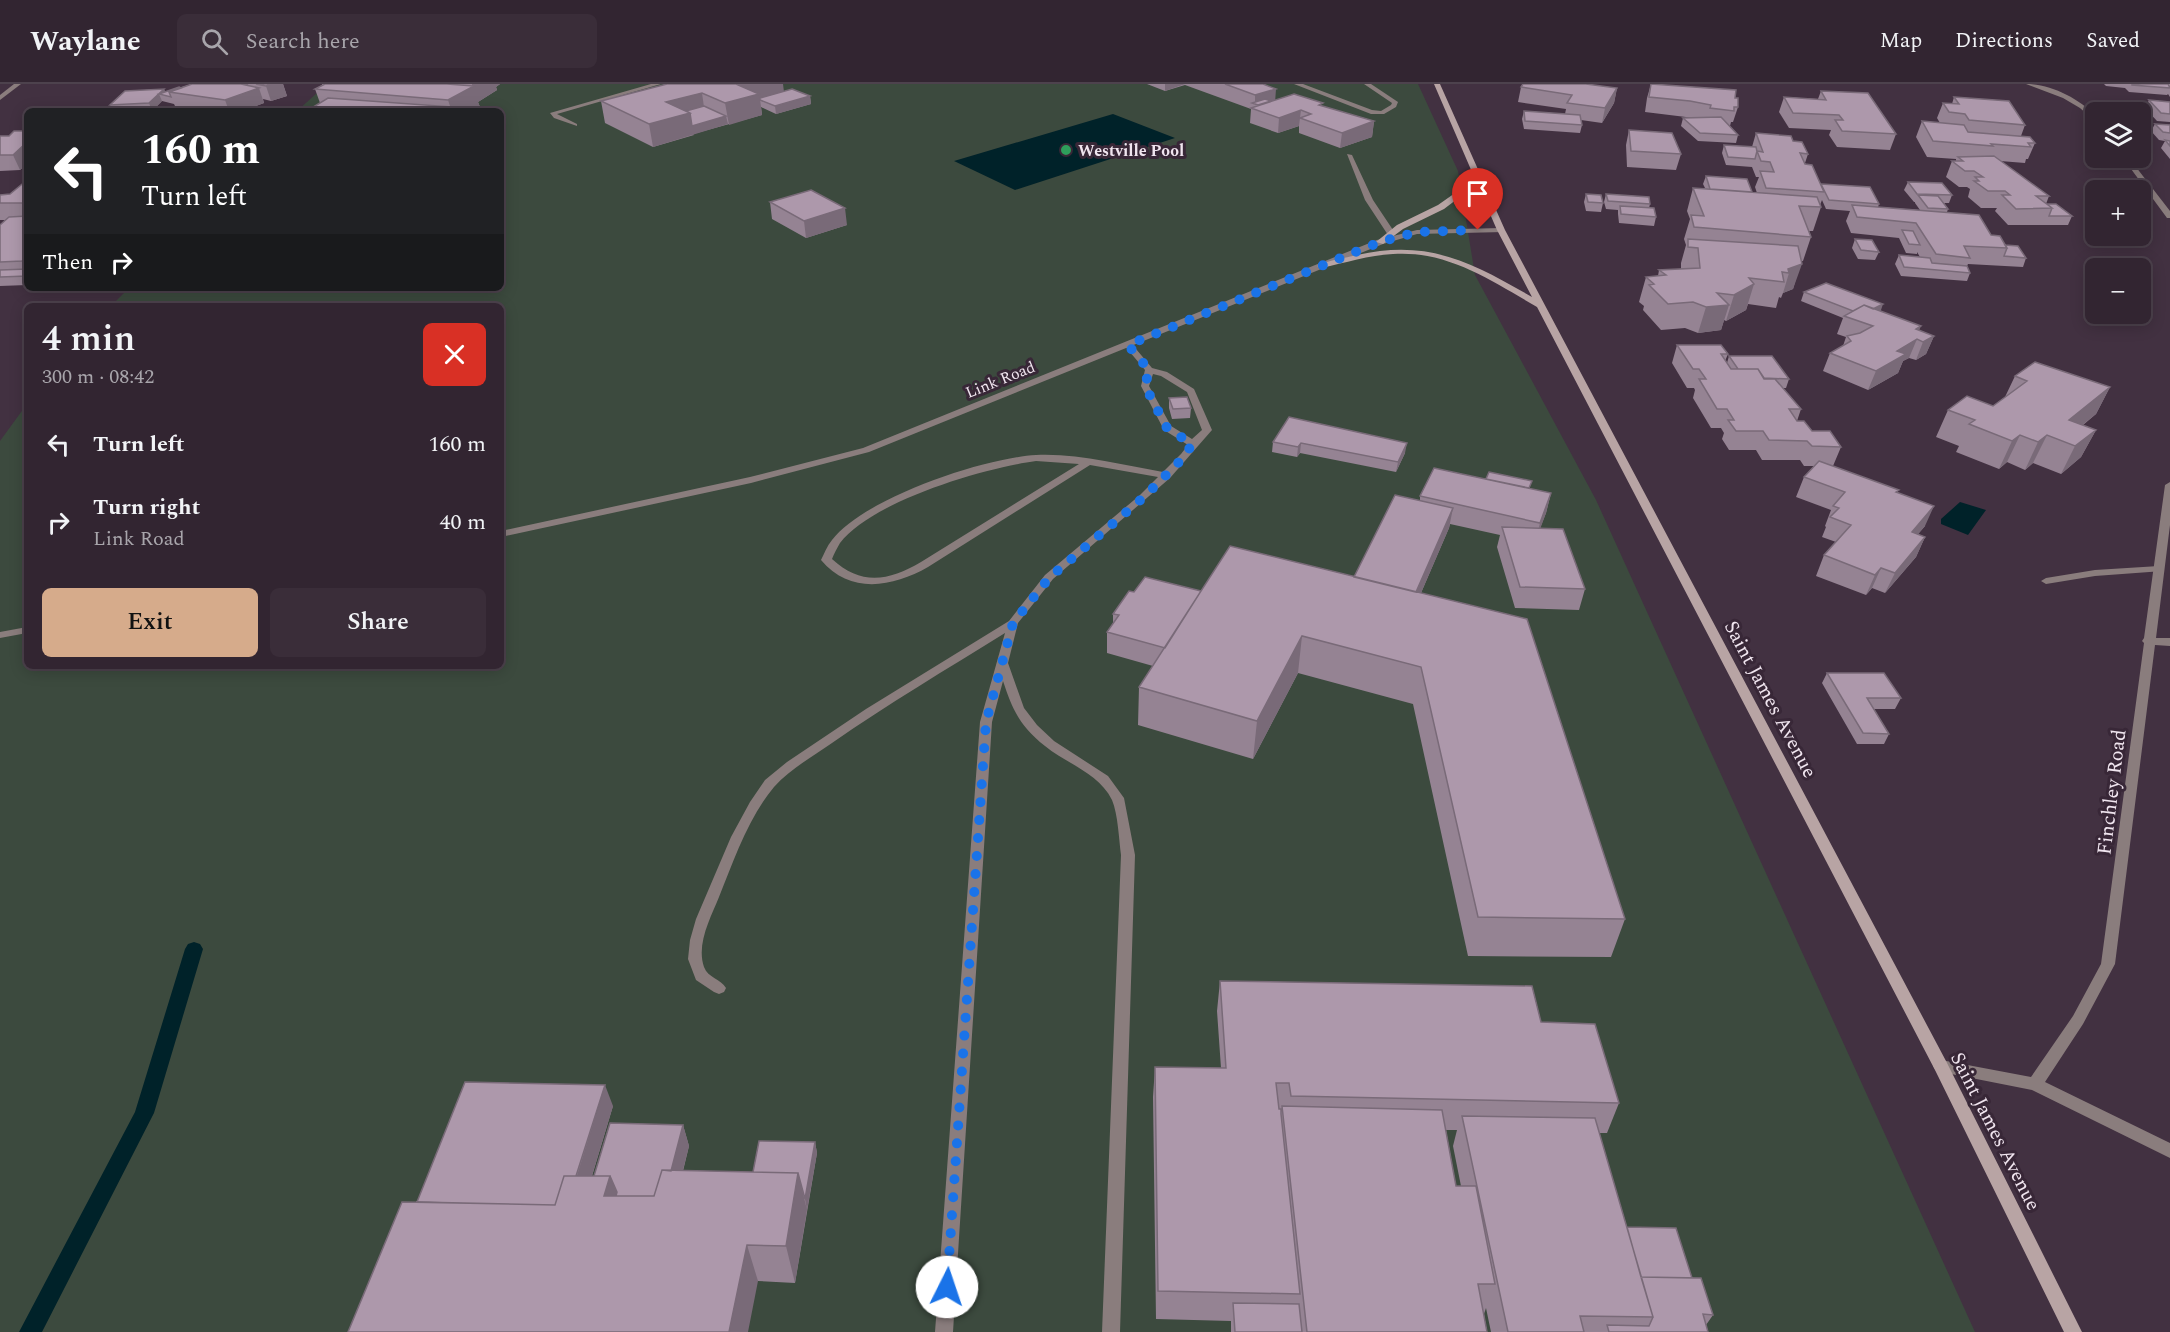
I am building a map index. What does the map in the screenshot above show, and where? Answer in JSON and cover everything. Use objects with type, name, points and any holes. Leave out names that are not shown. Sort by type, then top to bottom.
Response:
[{"type":"main road","name":"Saint James Avenue","points":[[1437,84],[1501,230],[1941,1066],[2073,1332]]},
{"type":"main road","points":[[1380,242],[1400,226],[1441,207],[1478,180]]},
{"type":"main road","points":[[1320,266],[1383,253],[1422,253],[1468,264],[1541,306]]},
{"type":"street","points":[[0,98],[18,84]]},
{"type":"street","points":[[575,125],[553,113],[658,84]]},
{"type":"street","points":[[1297,84],[1371,112],[1382,113],[1394,106],[1395,102],[1390,97],[1367,84]]},
{"type":"street","points":[[2029,84],[2069,98],[2085,109]]},
{"type":"street","points":[[1349,155],[1369,200],[1391,234]]},
{"type":"street","points":[[2134,168],[2170,216]]},
{"type":"street","name":"Link Road","points":[[504,533],[751,480],[866,450],[1380,242],[1417,232],[1501,230]]},
{"type":"street","points":[[719,988],[705,982],[696,966],[694,942],[723,869],[764,791],[785,769],[848,726],[1013,623],[1049,578],[1167,476],[1185,456],[1192,444],[1207,430],[1191,391],[1164,374],[1149,370],[1128,345]]},
{"type":"street","points":[[1149,370],[1145,386],[1167,428],[1192,444]]},
{"type":"street","points":[[1087,463],[928,561],[887,581],[872,582],[834,568],[826,560],[828,550],[854,524],[889,504],[972,469],[1035,458],[1087,463],[1167,476]]},
{"type":"street","name":"Finchley Road","points":[[2035,1084],[2078,1020],[2108,964],[2170,485]]},
{"type":"street","points":[[2046,581],[2095,573],[2158,569]]},
{"type":"street","points":[[944,1332],[986,722],[1013,623]]},
{"type":"street","points":[[0,635],[24,631]]},
{"type":"street","points":[[2148,641],[2170,642]]},
{"type":"street","points":[[1003,663],[1018,709],[1033,728],[1050,744],[1104,779],[1119,801],[1128,855],[1111,1332]]},
{"type":"street","points":[[1941,1066],[2035,1084],[2170,1152]]},
{"type":"shaded area","points":[[327,84],[1418,84],[1458,171],[1475,275],[1596,500],[1975,1332],[0,1332],[0,441],[24,408],[24,669],[504,669],[504,303],[114,303],[126,291],[504,291],[504,108],[300,108]]},
{"type":"shaded area","name":"Westville Pool","points":[[1113,114],[1175,138],[1015,190],[954,161]]},
{"type":"shaded area","points":[[1960,502],[1986,510],[1968,535],[1941,524],[1941,519]]},
{"type":"building","points":[[192,84],[241,84],[259,88],[225,100],[169,92]]},
{"type":"building","points":[[325,84],[474,86],[448,100],[315,89]]},
{"type":"building","points":[[667,84],[736,84],[759,94],[725,103],[702,93],[666,102],[690,113],[649,124],[601,101]]},
{"type":"building","points":[[1225,84],[1263,84],[1276,89],[1255,95]]},
{"type":"building","points":[[1523,84],[1586,84],[1617,88],[1605,108],[1567,103],[1572,95],[1521,87]]},
{"type":"building","points":[[1651,84],[1736,90],[1735,98],[1738,98],[1738,107],[1734,107],[1734,111],[1710,108],[1711,105],[1690,101],[1649,97]]},
{"type":"building","points":[[2168,84],[2170,88],[2132,85]]},
{"type":"building","points":[[181,88],[169,92],[171,97],[159,94]]},
{"type":"building","points":[[164,89],[149,103],[110,105],[125,91]]},
{"type":"building","points":[[792,89],[810,96],[775,106],[760,100],[760,98]]},
{"type":"building","points":[[1821,91],[1868,93],[1896,134],[1842,131],[1835,120],[1843,120],[1839,115],[1793,113],[1784,97],[1826,100]]},
{"type":"building","points":[[1294,94],[1323,103],[1319,105],[1374,121],[1342,133],[1300,118],[1311,114],[1301,110],[1279,118],[1251,108]]},
{"type":"building","points":[[1954,97],[2009,101],[2025,125],[1969,120],[1965,114],[1949,112],[1943,103],[1959,104]]},
{"type":"building","points":[[328,98],[453,107],[452,108],[312,108]]},
{"type":"building","points":[[1265,99],[1271,101],[1258,105],[1252,103]]},
{"type":"building","points":[[2149,100],[2170,102],[2170,114],[2161,113]]},
{"type":"building","points":[[704,106],[726,116],[692,126],[690,113],[686,111]]},
{"type":"building","points":[[1524,111],[1580,115],[1582,125],[1525,121]]},
{"type":"building","points":[[1721,117],[1738,135],[1700,133],[1683,118]]},
{"type":"building","points":[[1922,121],[1964,125],[1968,132],[2030,137],[2035,143],[2028,143],[2031,147],[1933,141]]},
{"type":"building","points":[[2155,124],[2170,125],[2170,133],[2163,132]]},
{"type":"building","points":[[1629,130],[1672,133],[1681,154],[1631,151]]},
{"type":"building","points":[[14,131],[24,131],[24,145],[13,155],[0,155],[0,136],[9,136]]},
{"type":"building","points":[[1756,133],[1791,136],[1793,141],[1802,142],[1808,154],[1800,153],[1805,164],[1812,165],[1824,192],[1766,188],[1760,171],[1774,172],[1770,162],[1761,161],[1757,151],[1763,152]]},
{"type":"building","points":[[1724,145],[1756,147],[1755,159],[1728,157]]},
{"type":"building","points":[[1994,156],[2049,196],[2036,196],[2052,208],[2016,209],[2002,195],[2010,195],[2005,191],[1988,191],[1974,181],[1979,181],[1975,177],[1983,177],[1974,171],[1965,171],[1952,161],[1963,161],[1958,157]]},
{"type":"building","points":[[1706,176],[1747,179],[1752,192],[1710,189]]},
{"type":"building","points":[[24,182],[24,203],[0,203],[0,195],[10,194]]},
{"type":"building","points":[[1908,182],[1942,183],[1952,195],[1917,194]]},
{"type":"building","points":[[1821,184],[1870,187],[1879,204],[1829,200]]},
{"type":"building","points":[[1693,188],[1817,197],[1821,207],[1799,206],[1811,237],[1694,227],[1691,215],[1704,216]]},
{"type":"building","points":[[811,190],[845,208],[804,221],[770,202]]},
{"type":"building","points":[[1586,194],[1601,195],[1603,203],[1588,202]]},
{"type":"building","points":[[1606,194],[1649,197],[1650,204],[1608,201]]},
{"type":"building","points":[[1918,195],[1938,196],[1948,209],[1928,208]]},
{"type":"building","points":[[2047,204],[2056,204],[2072,216],[2049,216],[2052,208]]},
{"type":"building","points":[[1852,205],[1979,215],[1991,235],[2000,236],[2007,248],[1964,246],[1970,258],[1936,254],[1916,223],[1857,217]]},
{"type":"building","points":[[1620,206],[1654,208],[1656,217],[1621,214]]},
{"type":"building","points":[[24,216],[24,259],[0,262],[0,225],[9,217]]},
{"type":"building","points":[[1902,230],[1913,231],[1920,245],[1909,244]]},
{"type":"building","points":[[1688,239],[1798,246],[1802,264],[1788,269],[1789,273],[1782,272],[1784,282],[1749,278],[1754,284],[1734,295],[1717,293],[1729,305],[1706,307],[1693,302],[1668,304],[1649,285],[1654,284],[1646,277],[1666,275],[1659,270],[1700,268],[1698,248],[1688,247]]},
{"type":"building","points":[[1855,239],[1872,240],[1879,252],[1861,250]]},
{"type":"building","points":[[2005,245],[2018,246],[2026,258],[2004,256],[2007,248]]},
{"type":"building","points":[[1899,255],[1930,258],[1932,263],[1967,266],[1970,273],[1904,267]]},
{"type":"building","points":[[24,269],[24,276],[0,277],[0,270]]},
{"type":"building","points":[[1826,283],[1883,304],[1873,309],[1864,305],[1853,311],[1804,292]]},
{"type":"building","points":[[1864,305],[1921,326],[1916,329],[1934,336],[1923,342],[1917,339],[1897,351],[1906,354],[1876,371],[1830,353],[1851,341],[1847,336],[1860,333],[1873,326],[1844,316]]},
{"type":"building","points":[[1677,345],[1721,345],[1728,354],[1721,354],[1731,369],[1758,369],[1764,379],[1775,379],[1801,409],[1789,409],[1797,421],[1804,421],[1812,431],[1830,431],[1841,447],[1812,446],[1807,441],[1769,440],[1763,431],[1736,431],[1728,420],[1734,420],[1727,409],[1717,409],[1699,379],[1706,379],[1699,369],[1693,369]]},
{"type":"building","points":[[1729,356],[1772,356],[1789,379],[1764,378],[1758,369],[1738,369]]},
{"type":"building","points":[[2035,362],[2110,387],[2069,420],[2096,430],[2075,446],[2047,435],[2038,442],[2020,435],[2012,441],[1969,424],[1975,420],[1948,410],[1967,396],[1993,406],[2027,381],[2015,376]]},
{"type":"building","points":[[1187,397],[1191,408],[1173,409],[1169,398]]},
{"type":"building","points":[[1289,417],[1407,443],[1398,462],[1301,443],[1298,447],[1273,442]]},
{"type":"building","points":[[1819,461],[1899,490],[1896,492],[1934,506],[1912,532],[1925,537],[1895,573],[1881,568],[1875,575],[1824,555],[1851,525],[1830,517],[1839,508],[1833,506],[1845,492],[1804,477]]},
{"type":"building","points":[[1434,468],[1551,493],[1540,523],[1420,496]]},
{"type":"building","points":[[1489,472],[1532,481],[1529,488],[1486,479]]},
{"type":"building","points":[[1395,495],[1453,508],[1416,592],[1354,577]]},
{"type":"building","points":[[1502,527],[1563,529],[1585,589],[1520,587]]},
{"type":"building","points":[[1230,546],[1527,619],[1625,919],[1478,917],[1421,667],[1302,636],[1257,721],[1139,687]]},
{"type":"building","points":[[1145,577],[1201,591],[1165,648],[1107,632],[1119,615],[1113,614],[1129,591],[1134,592]]},
{"type":"building","points":[[1827,673],[1884,673],[1901,698],[1867,698],[1889,734],[1863,733]]},
{"type":"building","points":[[1220,981],[1532,986],[1541,1022],[1595,1024],[1619,1103],[1291,1096],[1289,1083],[1276,1083],[1279,1109],[1281,1109],[1300,1294],[1158,1291],[1155,1067],[1226,1068]]},
{"type":"building","points":[[465,1082],[605,1085],[576,1176],[564,1176],[555,1205],[417,1202]]},
{"type":"building","points":[[1282,1106],[1442,1110],[1456,1186],[1476,1186],[1495,1284],[1478,1284],[1487,1332],[1307,1332]]},
{"type":"building","points":[[1462,1116],[1595,1118],[1653,1317],[1580,1316],[1584,1332],[1508,1332]]},
{"type":"building","points":[[610,1123],[683,1125],[671,1171],[662,1170],[654,1196],[616,1196],[617,1192],[610,1176],[594,1176]]},
{"type":"building","points":[[759,1141],[815,1142],[805,1199],[798,1173],[753,1172]]},
{"type":"building","points":[[662,1170],[798,1173],[786,1246],[747,1245],[729,1332],[348,1332],[402,1202],[555,1205],[564,1176],[610,1176],[604,1196],[654,1196]]},
{"type":"building","points":[[1627,1227],[1676,1228],[1692,1278],[1641,1277]]},
{"type":"building","points":[[1641,1277],[1701,1278],[1713,1315],[1703,1314],[1708,1332],[1609,1332],[1607,1325],[1649,1326],[1653,1317]]},
{"type":"building","points":[[1233,1303],[1299,1304],[1302,1332],[1235,1332]]},
{"type":"waterway","points":[[30,1332],[144,1113],[194,949]]},
{"type":"place","name":"Westville Pool","points":[[1066,150]]},
{"type":"route","points":[[947,1287],[972,896],[986,722],[1003,663],[1006,643],[1013,623],[1049,578],[1167,476],[1185,456],[1192,444],[1167,428],[1145,386],[1149,370],[1128,345],[1380,242],[1417,232],[1478,230]]}]
